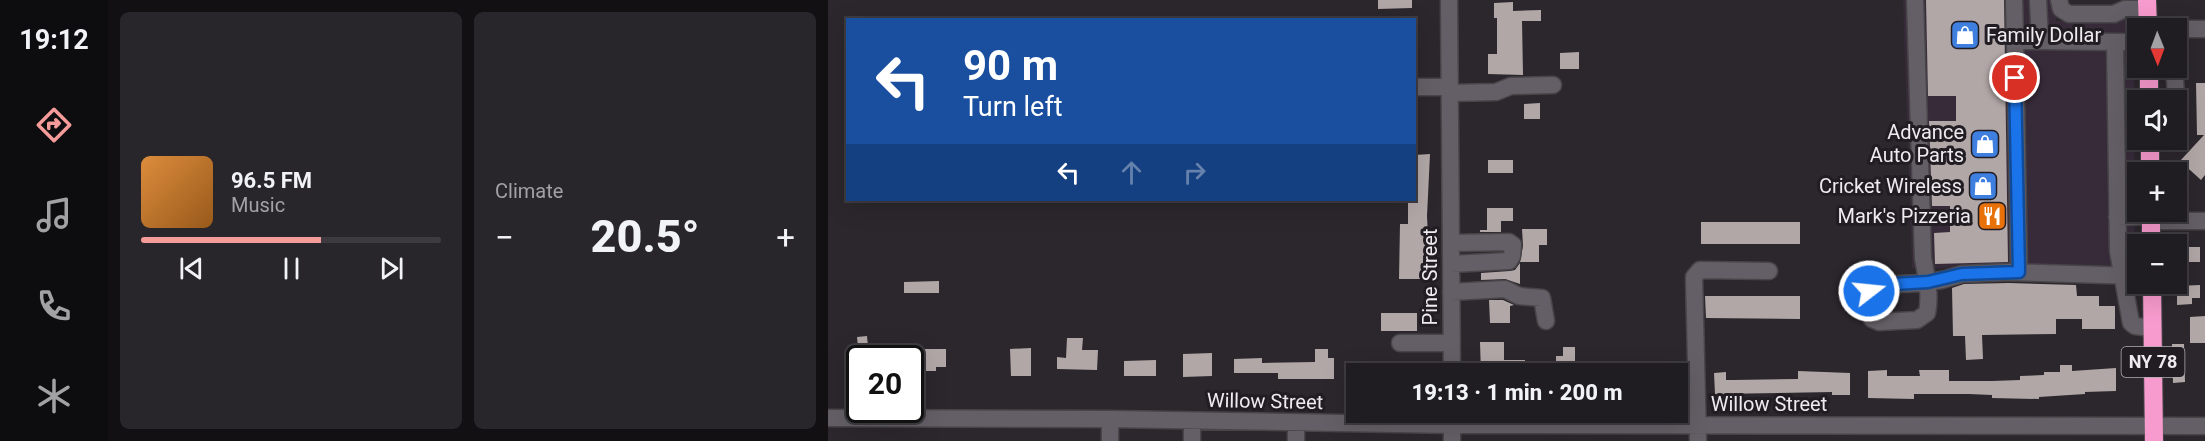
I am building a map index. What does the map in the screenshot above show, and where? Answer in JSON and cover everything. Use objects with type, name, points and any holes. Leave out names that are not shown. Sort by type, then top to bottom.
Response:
[{"type":"highway","name":"NY 78","points":[[2152,294],[2154,434]]},
{"type":"street","name":"Pine Street","points":[[1449,0],[1452,363]]},
{"type":"street","points":[[1915,0],[1923,258],[1928,282],[1962,274],[2019,272],[2127,275]]},
{"type":"street","points":[[2014,0],[2019,272]]},
{"type":"street","points":[[2038,0],[2040,41]]},
{"type":"street","points":[[2066,6],[2114,14],[2125,4],[2147,5]]},
{"type":"street","points":[[2187,29],[2205,29]]},
{"type":"street","points":[[2015,41],[2127,42]]},
{"type":"street","points":[[2115,42],[2118,251],[2127,269]]},
{"type":"street","points":[[1416,87],[1496,92],[1511,86],[1553,85]]},
{"type":"street","points":[[2117,217],[2127,217]]},
{"type":"street","points":[[2187,219],[2205,221]]},
{"type":"street","points":[[1451,243],[1509,242],[1513,244],[1509,261],[1451,264]]},
{"type":"street","points":[[1698,433],[1694,277],[1700,270],[1769,271]]},
{"type":"street","points":[[1451,292],[1505,289],[1519,296],[1542,298],[1546,321]]},
{"type":"street","points":[[2130,294],[2131,323],[2135,326],[2152,327]]},
{"type":"street","points":[[1400,343],[1451,343]]},
{"type":"street","name":"Willow Street","points":[[828,418],[1110,419],[1452,426],[1500,423]]},
{"type":"street","points":[[1110,419],[1110,441]]},
{"type":"street","points":[[1192,421],[1192,441]]},
{"type":"street","points":[[1296,423],[1296,441]]},
{"type":"street","name":"Willow Street","points":[[1629,423],[1698,433],[2154,434],[2205,426]]},
{"type":"shaded area","points":[[1903,0],[2055,0],[2056,21],[2127,20],[2127,78],[2134,78],[2134,90],[2127,90],[2127,150],[2135,150],[2135,162],[2127,162],[2127,222],[2135,222],[2135,234],[2127,234],[2127,267],[1912,268]]},
{"type":"building","points":[[1378,0],[1412,0],[1412,8],[1378,9]]},
{"type":"building","points":[[1926,0],[2004,0],[2008,262],[1935,264],[1934,233],[1950,232],[1950,206],[1932,206],[1929,121],[1956,121],[1956,96],[1928,96]]},
{"type":"building","points":[[1513,2],[1513,11],[1541,10],[1541,21],[1522,21],[1523,75],[1488,74],[1488,54],[1497,54],[1497,18],[1494,18],[1494,3]]},
{"type":"building","points":[[1579,52],[1579,69],[1560,69],[1560,53]]},
{"type":"building","points":[[2196,83],[2205,83],[2205,175],[2201,180],[2187,167],[2187,162],[2180,161],[2204,135],[2197,135]]},
{"type":"building","points":[[1540,103],[1540,119],[1524,119],[1524,104]]},
{"type":"building","points":[[1430,154],[1427,216],[1430,279],[1399,279],[1400,224],[1408,224],[1408,201],[1416,201],[1416,155]]},
{"type":"building","points":[[1488,160],[1513,160],[1513,173],[1488,173]]},
{"type":"building","points":[[1487,208],[1513,208],[1513,221],[1501,221],[1501,232],[1480,232],[1480,230],[1487,230]]},
{"type":"building","points":[[1701,222],[1800,222],[1800,244],[1701,244]]},
{"type":"building","points":[[1522,229],[1547,229],[1547,245],[1539,245],[1539,262],[1520,262],[1523,246]]},
{"type":"building","points":[[2187,247],[2200,247],[2200,262],[2187,262]]},
{"type":"building","points":[[1520,263],[1520,284],[1505,279],[1481,280],[1481,273],[1515,270]]},
{"type":"building","points":[[939,281],[939,293],[904,293],[904,282]]},
{"type":"building","points":[[1964,284],[2076,285],[2077,296],[2099,296],[2099,306],[2115,306],[2115,329],[2082,329],[2082,319],[2056,319],[2056,334],[1982,335],[1983,359],[1966,360],[1965,336],[1953,336],[1952,288]]},
{"type":"building","points":[[2200,285],[2200,298],[2192,298],[2192,304],[2177,305],[2177,294],[2187,294],[2187,286]]},
{"type":"building","points":[[1705,296],[1800,296],[1800,319],[1706,318]]},
{"type":"building","points":[[1489,300],[1503,300],[1514,305],[1510,306],[1510,323],[1490,323]]},
{"type":"building","points":[[1381,313],[1417,313],[1417,331],[1381,331]]},
{"type":"building","points":[[2205,316],[2205,343],[2190,343],[2190,317]]},
{"type":"building","points":[[867,336],[868,345],[858,345],[857,337]]},
{"type":"building","points":[[1067,338],[1083,338],[1082,350],[1098,350],[1097,370],[1057,369],[1057,357],[1066,358]]},
{"type":"building","points":[[1480,342],[1504,342],[1504,360],[1525,360],[1525,363],[1481,363]]},
{"type":"building","points":[[2172,344],[2184,344],[2185,382],[2173,383]]},
{"type":"building","points":[[1563,347],[1575,347],[1575,363],[1556,363],[1556,356],[1563,356]]},
{"type":"building","points":[[1031,348],[1031,376],[1011,376],[1010,349]]},
{"type":"building","points":[[924,349],[946,349],[946,367],[936,367],[936,371],[924,371]]},
{"type":"building","points":[[1315,349],[1328,349],[1328,358],[1334,358],[1334,379],[1278,379],[1278,373],[1234,373],[1234,359],[1262,358],[1262,363],[1315,362]]},
{"type":"building","points":[[1212,353],[1212,376],[1183,377],[1183,354]]},
{"type":"building","points":[[1156,360],[1156,376],[1124,376],[1124,361]]},
{"type":"building","points":[[2060,365],[2072,365],[2072,371],[2116,368],[2116,391],[2085,392],[2085,394],[2039,397],[2039,399],[1992,398],[1992,395],[1969,394],[1914,394],[1914,399],[1868,398],[1868,371],[1887,370],[1887,376],[1920,376],[1919,370],[1949,370],[1949,381],[1992,381],[2020,380],[2020,376],[2060,372]]},
{"type":"building","points":[[1798,371],[1850,373],[1850,395],[1832,395],[1832,392],[1715,394],[1714,373],[1726,372],[1726,380],[1798,379]]},
{"type":"place","name":"Family Dollar","points":[[1965,35]]},
{"type":"place","name":"Advance Auto Parts","points":[[1985,144]]},
{"type":"place","name":"Cricket Wireless","points":[[1983,186]]},
{"type":"place","name":"Mark's Pizzeria","points":[[1992,216]]},
{"type":"route","points":[[1869,291],[1877,285],[1928,282],[1962,274],[2019,272],[2015,78]]}]
